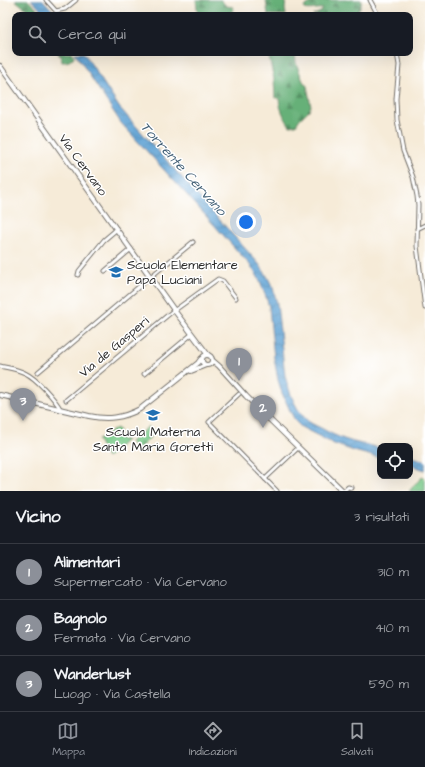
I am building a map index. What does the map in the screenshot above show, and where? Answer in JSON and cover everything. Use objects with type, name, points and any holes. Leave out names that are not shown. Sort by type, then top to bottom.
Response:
[{"type":"main road","name":"Via Cervano","points":[[0,66],[208,355]]},
{"type":"main road","points":[[200,344],[203,351],[203,364],[216,366],[222,370]]},
{"type":"main road","points":[[0,395],[101,418],[121,417],[140,409],[182,376],[205,355],[208,355],[246,396],[343,491]]},
{"type":"main road","points":[[182,376],[211,363],[212,360]]},
{"type":"street","points":[[46,0],[56,11],[65,9],[76,0]]},
{"type":"street","points":[[370,0],[376,12]]},
{"type":"street","points":[[397,56],[399,65],[396,98],[397,120],[403,151],[413,177],[417,196],[418,261],[425,308]]},
{"type":"street","points":[[417,229],[425,225]]},
{"type":"street","points":[[78,276],[79,271],[101,242],[117,229]]},
{"type":"street","points":[[38,372],[193,242]]},
{"type":"street","points":[[105,271],[131,250]]},
{"type":"street","name":"Via de Gasperi","points":[[66,400],[175,310],[218,279],[223,281],[236,298]]},
{"type":"street","points":[[144,374],[192,334]]},
{"type":"street","points":[[0,366],[19,370],[30,376],[55,401],[61,410]]},
{"type":"street","points":[[239,394],[208,422],[277,491]]},
{"type":"street","points":[[265,479],[298,448]]},
{"type":"street","points":[[343,491],[348,487],[352,488]]},
{"type":"green space","points":[[15,0],[28,0],[40,12],[29,11]]},
{"type":"green space","points":[[196,0],[221,0],[226,6],[233,7],[234,9],[230,12],[198,12]]},
{"type":"green space","points":[[266,0],[286,0],[286,12],[268,12]]},
{"type":"green space","points":[[315,0],[361,0],[361,5],[356,12],[321,12],[323,9],[307,10],[304,7]]},
{"type":"green space","points":[[60,56],[74,56],[66,62],[62,62]]},
{"type":"green space","points":[[269,56],[295,56],[296,63],[303,81],[307,86],[311,106],[296,125],[290,126],[280,107],[279,99],[275,97],[274,79]]},
{"type":"green space","points":[[148,427],[154,432],[137,450],[130,442]]},
{"type":"green space","points":[[117,428],[119,431],[117,435],[122,440],[127,439],[107,458],[98,440]]},
{"type":"green space","points":[[422,477],[425,480],[425,491],[409,491]]},
{"type":"water","points":[[31,0],[43,0],[54,12],[43,12]]},
{"type":"water","points":[[77,56],[86,56],[119,107],[259,264],[267,276],[273,288],[277,304],[285,376],[292,398],[301,414],[310,423],[338,437],[377,447],[377,457],[334,444],[301,427],[296,422],[282,393],[278,380],[274,358],[269,307],[258,277],[250,265],[121,123]]},
{"type":"water","points":[[413,457],[425,461],[425,470],[413,466]]},
{"type":"place","name":"Scuola Elementare Papa Luciani","points":[[116,272]]},
{"type":"place","name":"Alimentari","points":[[239,381]]},
{"type":"place","name":"Scuola Materna Santa Maria Goretti","points":[[153,415]]},
{"type":"place","name":"Wanderlust","points":[[23,421]]},
{"type":"place","name":"Bagnolo","points":[[263,428]]},
{"type":"water label","name":"Torrente Cervano","points":[[183,169]]}]
